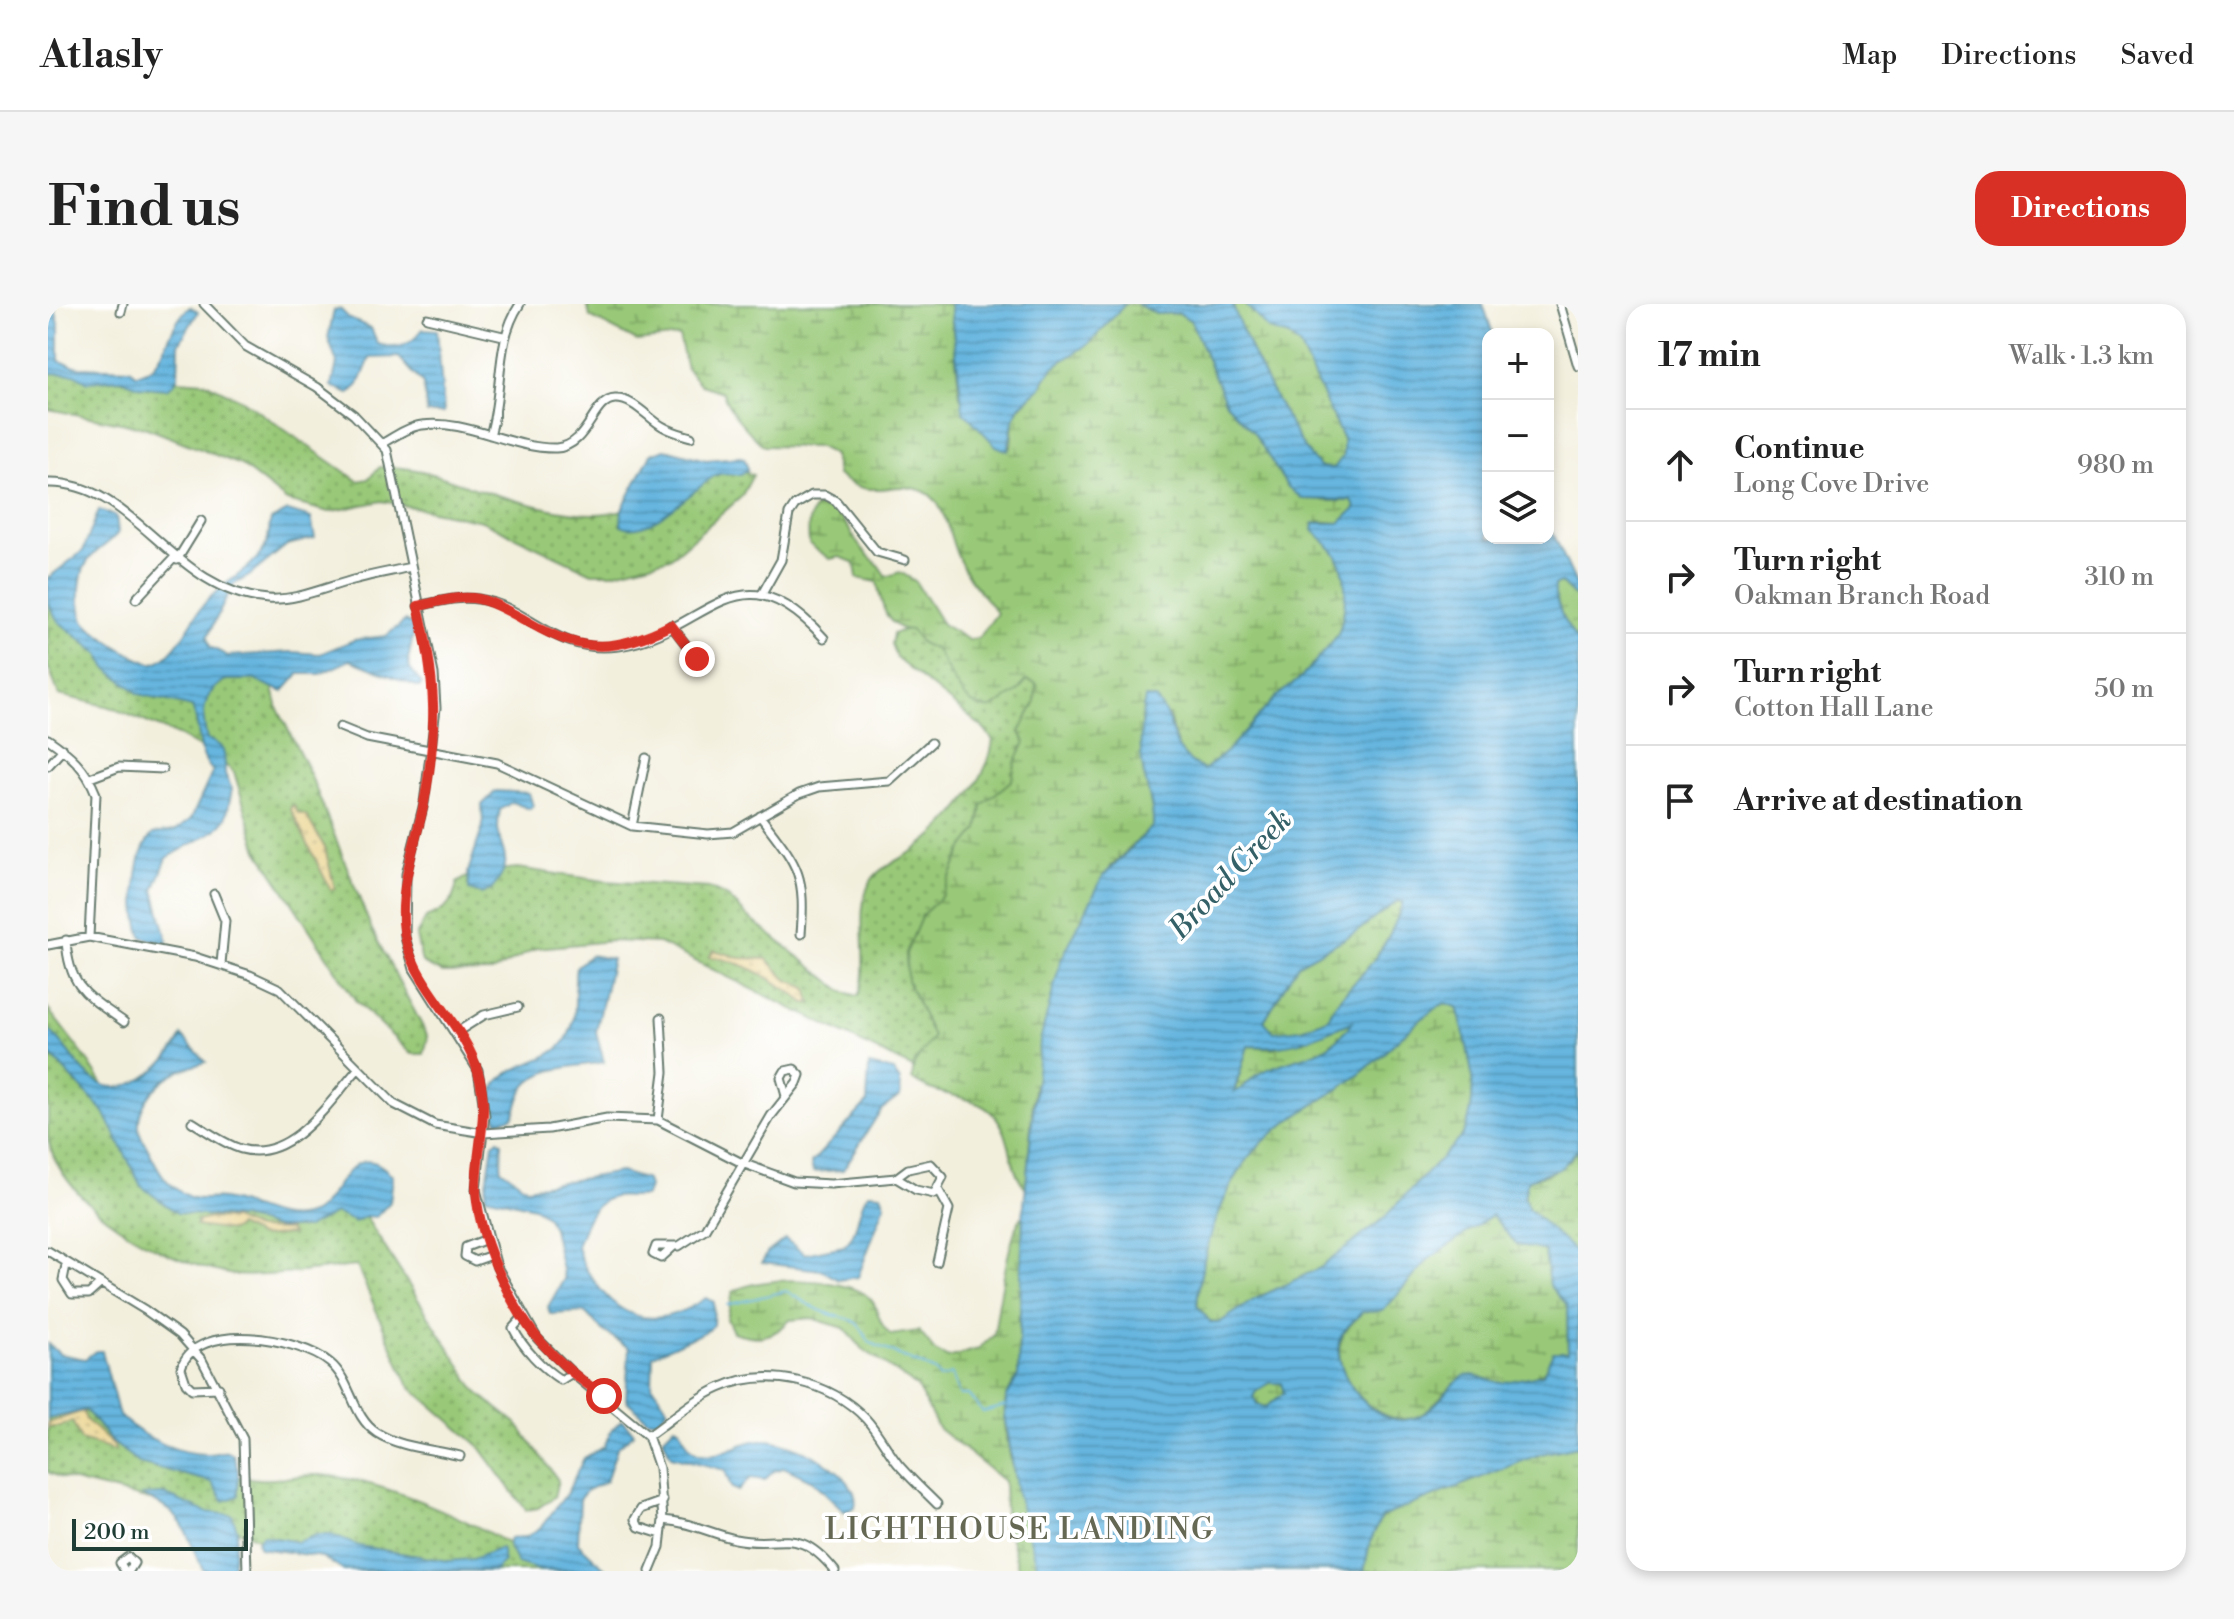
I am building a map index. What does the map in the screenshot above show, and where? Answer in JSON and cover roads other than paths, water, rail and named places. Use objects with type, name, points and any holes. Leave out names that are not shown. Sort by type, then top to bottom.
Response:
[{"type":"street","points":[[204,304],[245,346],[329,396],[383,443],[393,469],[434,674],[436,708],[424,803],[406,874],[403,921],[414,969],[457,1032],[478,1070],[485,1115],[476,1190],[492,1255],[523,1317],[537,1338],[572,1373],[648,1436],[659,1468],[663,1501],[661,1534],[650,1571]]},
{"type":"street","points":[[490,435],[499,394],[503,336],[520,304]]},
{"type":"street","points":[[1571,304],[1561,306],[1578,366]]},
{"type":"street","points":[[427,318],[503,336]]},
{"type":"street","points":[[383,443],[423,425],[531,444],[565,446],[584,433],[606,401],[616,398],[626,400],[665,428],[691,437]]},
{"type":"street","points":[[48,483],[94,490],[176,559],[228,591],[268,599],[290,599],[411,567]]},
{"type":"street","points":[[762,594],[781,560],[789,514],[795,505],[812,495],[825,495],[836,501],[877,552],[905,560]]},
{"type":"street","points":[[136,599],[176,559],[201,521]]},
{"type":"street","points":[[418,606],[457,598],[480,599],[560,640],[590,647],[620,646],[735,597],[762,594],[793,607],[824,638]]},
{"type":"street","points":[[671,625],[697,659]]},
{"type":"street","points":[[340,727],[367,738],[497,763],[632,826],[684,832],[733,832],[819,787],[889,781],[931,743]]},
{"type":"street","points":[[48,739],[63,749],[90,778],[96,794],[88,895],[89,937]]},
{"type":"street","points":[[48,766],[63,749]]},
{"type":"street","points":[[632,826],[646,758]]},
{"type":"street","points":[[90,778],[119,767],[163,769]]},
{"type":"street","points":[[760,816],[799,868],[803,889],[801,934]]},
{"type":"street","points":[[214,894],[225,921],[221,964]]},
{"type":"street","points":[[48,945],[89,937],[221,964],[280,989],[394,1104],[412,1117],[435,1125],[484,1133],[549,1129],[607,1118],[658,1120],[742,1163],[777,1177],[810,1185],[896,1178],[908,1169],[931,1164],[943,1177],[939,1191],[949,1209],[937,1262]]},
{"type":"street","points":[[66,940],[71,976],[77,988],[124,1022]]},
{"type":"street","points":[[457,1032],[484,1015],[518,1007]]},
{"type":"street","points":[[658,1120],[664,1072],[661,1018]]},
{"type":"street","points":[[192,1122],[242,1149],[268,1150],[295,1137],[358,1069]]},
{"type":"street","points":[[672,1248],[695,1238],[705,1229],[742,1163],[786,1096]]},
{"type":"street","points":[[896,1178],[924,1193],[939,1191]]},
{"type":"street","points":[[487,1239],[466,1247],[465,1256],[475,1261],[492,1255]]},
{"type":"street","points":[[48,1251],[66,1265],[145,1310],[180,1335],[196,1351],[219,1388],[243,1439],[247,1571]]},
{"type":"street","points":[[66,1265],[63,1280],[72,1294],[89,1294],[99,1285]]},
{"type":"street","points":[[523,1317],[513,1328],[522,1343],[561,1380],[572,1373]]},
{"type":"street","points":[[219,1388],[198,1391],[186,1383],[181,1368],[183,1361],[196,1351],[225,1336],[242,1336],[311,1352],[338,1371],[356,1407],[374,1431],[404,1444],[460,1456]]},
{"type":"street","points":[[648,1436],[699,1400],[742,1380],[763,1378],[804,1383],[846,1401],[867,1421],[901,1467],[937,1504]]},
{"type":"street","points":[[661,1534],[639,1527],[635,1519],[641,1509],[663,1501]]},
{"type":"street","points":[[663,1520],[695,1524],[742,1540],[792,1539],[815,1550],[835,1571]]},
{"type":"water","points":[[48,304],[54,304],[59,324],[59,361],[79,367],[130,369],[136,374],[154,366],[181,316],[190,307],[198,312],[179,344],[178,375],[174,384],[167,389],[141,387],[121,379],[88,382],[74,374],[48,373]]},
{"type":"water","points":[[950,304],[1125,304],[1089,344],[1053,367],[1040,388],[1020,406],[1013,421],[1008,451],[996,446],[963,411]]},
{"type":"water","name":"Broad Creek","points":[[1137,304],[1233,304],[1257,363],[1298,438],[1320,467],[1334,468],[1343,456],[1343,439],[1300,347],[1289,336],[1269,330],[1245,304],[1483,304],[1491,328],[1482,328],[1482,544],[1554,544],[1554,535],[1578,588],[1578,599],[1561,583],[1555,585],[1563,619],[1578,643],[1578,1149],[1561,1168],[1528,1179],[1524,1197],[1528,1208],[1578,1255],[1578,1446],[1540,1454],[1381,1517],[1370,1542],[1364,1571],[1039,1571],[1017,1493],[1005,1415],[1006,1398],[1018,1376],[1023,1215],[1040,1041],[1061,960],[1103,876],[1153,826],[1141,756],[1145,698],[1155,698],[1182,754],[1204,770],[1227,751],[1277,696],[1301,678],[1338,635],[1345,605],[1345,582],[1340,562],[1313,530],[1314,523],[1340,523],[1356,508],[1352,501],[1302,499],[1287,486],[1254,433],[1226,403],[1191,321],[1179,313],[1156,314]],"holes":[[[1397,901],[1403,902],[1379,952],[1334,1007],[1328,1019],[1302,1029],[1274,1032],[1264,1021],[1298,964],[1355,933]],[[1445,1003],[1457,1007],[1472,1072],[1472,1105],[1462,1136],[1381,1221],[1320,1268],[1255,1299],[1219,1323],[1211,1323],[1197,1305],[1203,1265],[1215,1222],[1245,1163],[1268,1137],[1361,1073],[1413,1026]],[[1352,1022],[1331,1044],[1272,1067],[1234,1092],[1248,1046],[1291,1044]],[[1492,1215],[1516,1244],[1545,1251],[1549,1285],[1567,1306],[1568,1352],[1553,1352],[1543,1374],[1500,1383],[1473,1375],[1464,1376],[1431,1408],[1415,1418],[1392,1419],[1380,1414],[1357,1394],[1349,1382],[1342,1369],[1339,1342],[1348,1326],[1362,1312],[1383,1311],[1429,1259]],[[1270,1383],[1281,1383],[1284,1393],[1266,1407],[1257,1405],[1253,1397],[1256,1391]]]},
{"type":"water","points":[[340,309],[350,319],[371,328],[378,344],[385,346],[403,346],[423,329],[437,330],[444,413],[427,413],[423,384],[399,357],[370,358],[359,385],[349,394],[332,386],[337,363],[328,338],[334,310]]},
{"type":"water","points":[[665,449],[706,460],[740,457],[744,458],[748,469],[741,475],[716,475],[671,510],[644,525],[632,528],[621,525],[622,509],[651,454]]},
{"type":"water","points":[[99,510],[116,516],[118,532],[86,564],[80,589],[82,614],[88,625],[106,639],[149,662],[154,663],[168,654],[215,592],[258,557],[267,542],[271,520],[288,511],[311,518],[315,538],[287,545],[233,585],[207,637],[210,647],[228,656],[292,652],[320,654],[354,640],[386,636],[405,621],[415,626],[408,660],[410,669],[422,684],[419,687],[350,660],[320,674],[299,674],[283,692],[255,680],[226,680],[212,691],[205,705],[205,730],[207,739],[219,745],[224,752],[225,774],[232,789],[226,818],[216,830],[167,858],[154,890],[166,944],[142,937],[136,898],[141,856],[153,834],[175,831],[191,819],[213,771],[201,749],[192,707],[139,694],[107,668],[99,654],[58,621],[48,603],[48,578],[83,551]]},
{"type":"water","points":[[496,791],[529,793],[533,806],[530,809],[512,802],[500,810],[498,824],[504,868],[491,890],[481,894],[469,890],[468,872],[483,826],[482,805]]},
{"type":"water","points":[[590,955],[612,959],[596,1032],[604,1062],[562,1068],[540,1075],[525,1087],[513,1117],[498,1122],[493,1102],[495,1088],[502,1077],[555,1051],[570,1032],[576,967]]},
{"type":"water","points":[[48,1029],[84,1071],[103,1085],[117,1087],[144,1078],[166,1059],[182,1036],[206,1062],[177,1072],[160,1083],[146,1101],[139,1121],[139,1131],[161,1173],[187,1196],[223,1199],[277,1216],[299,1217],[320,1208],[346,1174],[367,1161],[379,1164],[393,1177],[390,1202],[376,1217],[366,1216],[355,1222],[335,1213],[307,1228],[276,1228],[242,1218],[177,1213],[141,1186],[104,1112],[48,1052]]},
{"type":"water","points":[[869,1065],[893,1071],[900,1081],[900,1096],[881,1110],[843,1170],[813,1172],[811,1163],[867,1103]]},
{"type":"water","points":[[498,1140],[502,1142],[501,1169],[527,1188],[620,1172],[647,1180],[649,1187],[646,1196],[606,1199],[594,1209],[577,1246],[593,1280],[625,1311],[651,1318],[678,1313],[706,1298],[714,1302],[713,1325],[709,1330],[653,1355],[652,1385],[668,1409],[658,1420],[647,1419],[626,1400],[629,1348],[602,1330],[585,1312],[550,1314],[548,1307],[564,1279],[553,1228],[546,1216],[534,1207],[485,1196],[493,1144]]},
{"type":"water","points":[[868,1193],[881,1194],[885,1204],[858,1277],[839,1280],[821,1270],[762,1263],[767,1253],[785,1239],[805,1254],[844,1246],[853,1235]]},
{"type":"water","points":[[48,1344],[60,1354],[85,1359],[96,1351],[102,1351],[119,1416],[149,1437],[184,1451],[233,1454],[238,1470],[238,1496],[224,1501],[212,1482],[139,1463],[111,1441],[86,1410],[48,1419]]},
{"type":"water","points":[[622,1420],[634,1433],[617,1448],[606,1481],[587,1490],[580,1498],[578,1543],[608,1571],[542,1571],[517,1563],[508,1545],[510,1538],[526,1537],[541,1527],[567,1493],[584,1458],[604,1447],[612,1429]]},
{"type":"water","points":[[675,1426],[680,1428],[692,1449],[706,1455],[764,1440],[807,1452],[848,1482],[854,1494],[855,1507],[845,1512],[813,1481],[784,1467],[772,1472],[765,1480],[750,1478],[738,1491],[731,1487],[725,1470],[671,1456],[663,1438]]},
{"type":"water","points":[[164,1494],[206,1512],[232,1515],[237,1529],[232,1571],[204,1571],[177,1517],[141,1495]]},
{"type":"water","points":[[262,1535],[297,1542],[316,1535],[331,1535],[359,1546],[448,1561],[473,1559],[501,1548],[504,1562],[494,1571],[344,1571],[322,1557],[260,1548],[257,1541]]},
{"type":"waterway","points":[[727,1305],[786,1291],[819,1310],[855,1322],[869,1342],[935,1371],[940,1378],[952,1374],[959,1395],[968,1395],[983,1412],[1005,1406]]},
{"type":"district","name":"LIGHTHOUSE LANDING","points":[[1020,1529]]}]
